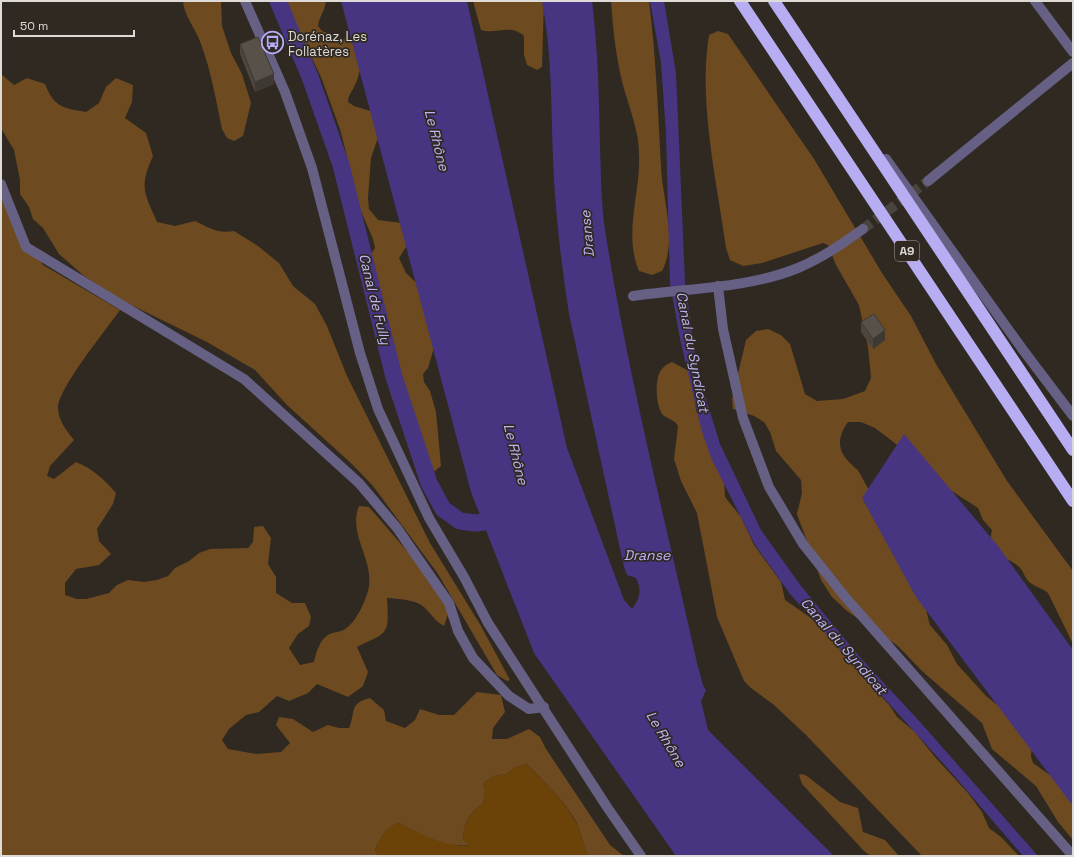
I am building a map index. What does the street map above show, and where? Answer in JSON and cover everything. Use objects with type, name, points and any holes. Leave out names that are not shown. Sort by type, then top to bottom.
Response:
[{"type":"highway","name":"A9","points":[[740,1],[1073,501]]},
{"type":"highway","name":"A9","points":[[774,1],[1073,450]]},
{"type":"street","points":[[246,1],[285,92],[312,168],[360,353],[378,409],[429,518],[464,577],[488,623],[544,707],[607,807],[641,856]]},
{"type":"street","points":[[1035,1],[1073,52]]},
{"type":"street","points":[[808,50],[1023,350],[1073,416]]},
{"type":"street","points":[[928,181],[1073,63]]},
{"type":"street","points":[[1,184],[26,247],[244,379],[359,483],[396,528],[449,603],[458,631],[473,658],[509,696],[529,709],[544,707]]},
{"type":"street","points":[[633,296],[752,281],[798,268],[828,254],[863,229]]},
{"type":"street","points":[[718,286],[723,329],[743,418],[769,487],[803,544],[846,598],[1073,856]]},
{"type":"shaded area","points":[[183,1],[221,1],[222,26],[231,53],[242,74],[251,103],[243,136],[234,141],[227,138],[222,129],[205,54],[199,38],[188,17]]},
{"type":"shaded area","points":[[284,1],[326,1],[318,26],[322,31],[359,45],[361,60],[360,70],[348,102],[354,106],[374,112],[380,132],[371,158],[368,198],[369,209],[378,220],[410,224],[413,236],[399,258],[406,273],[429,295],[439,331],[428,368],[423,374],[424,382],[430,391],[436,412],[441,466],[435,471],[428,469],[421,460],[400,376],[375,289],[367,273],[369,257],[375,248],[373,239],[361,211],[340,129],[321,77]]},
{"type":"shaded area","points":[[473,1],[544,1],[542,67],[537,70],[527,65],[524,55],[524,36],[519,32],[513,30],[481,30]]},
{"type":"shaded area","points":[[611,1],[649,1],[655,63],[662,179],[669,233],[667,259],[662,271],[652,275],[639,271],[634,257],[632,228],[638,183],[639,145],[636,128],[618,65]]},
{"type":"shaded area","points":[[718,31],[728,34],[814,159],[882,273],[911,316],[936,364],[1007,481],[1073,571],[1073,644],[1048,593],[1026,579],[1021,569],[1014,563],[988,551],[992,530],[983,520],[978,508],[944,486],[921,463],[875,428],[861,422],[848,422],[841,436],[840,442],[843,453],[846,459],[858,470],[919,583],[930,625],[947,645],[957,664],[986,696],[1020,723],[1032,739],[1031,757],[1033,763],[1050,775],[1073,799],[1073,840],[1058,822],[1036,786],[992,749],[982,723],[922,671],[898,646],[847,611],[832,597],[821,580],[797,514],[802,493],[801,480],[776,451],[770,432],[764,422],[754,416],[733,409],[732,399],[746,340],[756,331],[768,329],[781,335],[790,344],[805,394],[817,401],[843,399],[865,391],[871,378],[868,347],[859,305],[836,265],[828,245],[823,243],[762,263],[743,266],[730,260],[726,248],[707,114],[706,60],[709,35]]},
{"type":"shaded area","points":[[1,74],[14,85],[27,78],[45,84],[52,98],[60,105],[86,112],[99,103],[106,87],[116,78],[133,85],[132,102],[125,118],[146,133],[153,156],[146,175],[145,189],[146,196],[157,222],[175,226],[195,221],[219,231],[234,231],[258,246],[279,263],[293,286],[315,304],[327,326],[347,376],[430,543],[481,626],[510,680],[507,681],[497,675],[438,574],[373,486],[353,465],[287,405],[255,370],[207,342],[121,300],[84,276],[59,254],[43,228],[33,219],[29,207],[20,194],[20,180],[14,150],[1,128]]},
{"type":"shaded area","points":[[1,173],[2,200],[43,265],[120,310],[75,372],[61,398],[58,407],[61,421],[65,429],[74,440],[50,466],[47,476],[54,479],[76,462],[98,475],[116,493],[113,504],[97,529],[99,541],[111,554],[99,565],[76,569],[65,583],[65,595],[77,599],[86,599],[109,593],[117,585],[128,580],[144,582],[157,580],[168,576],[175,568],[189,561],[199,553],[210,549],[248,548],[253,542],[254,527],[263,526],[271,538],[268,564],[276,577],[276,593],[292,603],[305,603],[311,617],[309,626],[298,634],[289,648],[300,665],[314,662],[319,646],[324,639],[330,634],[342,631],[353,622],[362,607],[368,591],[368,569],[356,527],[356,517],[359,506],[369,507],[420,566],[426,578],[449,611],[444,626],[438,622],[424,607],[416,602],[387,598],[388,619],[385,631],[357,647],[368,672],[363,686],[348,697],[317,684],[308,693],[289,701],[277,696],[259,712],[246,715],[229,729],[222,740],[228,749],[256,754],[281,752],[290,743],[276,725],[279,717],[293,719],[313,732],[328,725],[339,728],[349,728],[356,705],[363,700],[370,698],[384,710],[386,721],[405,728],[415,720],[420,709],[439,715],[454,715],[477,692],[501,695],[505,712],[493,728],[492,739],[507,739],[529,729],[540,737],[546,749],[610,845],[624,856],[589,856],[574,818],[569,810],[527,764],[516,767],[506,774],[494,776],[483,783],[485,791],[483,804],[471,814],[466,822],[463,839],[469,845],[442,842],[399,823],[390,827],[381,837],[375,850],[378,856],[1,856]]},
{"type":"shaded area","points":[[672,362],[689,371],[693,383],[696,410],[724,480],[725,497],[741,517],[754,545],[781,582],[785,600],[811,618],[822,629],[890,706],[897,717],[914,731],[935,757],[968,793],[982,812],[989,828],[1001,837],[1019,856],[922,856],[806,735],[774,705],[744,681],[717,617],[697,513],[681,481],[674,459],[678,426],[663,415],[659,407],[657,384],[659,374],[664,366]]},
{"type":"shaded area","points":[[527,764],[552,790],[569,811],[580,832],[589,856],[378,856],[375,850],[381,837],[391,825],[399,823],[444,842],[461,846],[469,845],[463,839],[466,822],[471,814],[483,804],[485,791],[483,783],[494,776],[506,774],[516,767]]},
{"type":"shaded area","points":[[802,774],[807,776],[840,802],[858,808],[863,832],[885,840],[899,856],[871,856],[864,851],[802,784],[799,775]]},
{"type":"water","points":[[341,1],[467,1],[567,448],[624,600],[632,609],[637,602],[639,586],[636,578],[627,575],[624,567],[566,295],[555,198],[548,40],[542,1],[592,1],[597,55],[601,188],[605,230],[614,285],[636,393],[697,663],[703,685],[706,690],[701,701],[708,730],[834,856],[676,856],[534,653],[471,492]]},
{"type":"water","name":"Canal du Syndicat","points":[[650,1],[664,1],[676,73],[685,282],[697,370],[720,444],[761,530],[801,586],[859,656],[921,723],[1038,856],[1023,856],[950,771],[790,594],[755,545],[712,460],[702,432],[680,339],[670,283],[666,133],[661,63]]},
{"type":"water","points":[[904,434],[998,546],[1073,650],[1073,806],[916,597],[862,498]]},
{"type":"building","points":[[258,37],[274,74],[255,82],[240,44]]},
{"type":"building","points":[[874,314],[885,330],[873,339],[861,322]]},
{"type":"waterway","name":"Canal de Fully","points":[[278,1],[310,77],[341,165],[394,377],[429,483],[443,509],[460,521],[475,523],[505,520]]},
{"type":"tunnel","points":[[863,229],[928,181]]},
{"type":"place","name":"Dorénaz, Les Follatères","points":[[273,43]]},
{"type":"water label","name":"Le Rhône","points":[[437,140]]},
{"type":"water label","name":"Dranse","points":[[587,234]]},
{"type":"water label","name":"Le Rhône","points":[[516,454]]},
{"type":"water label","name":"Dranse","points":[[647,555]]},
{"type":"water label","name":"Le Rhône","points":[[666,739]]}]
